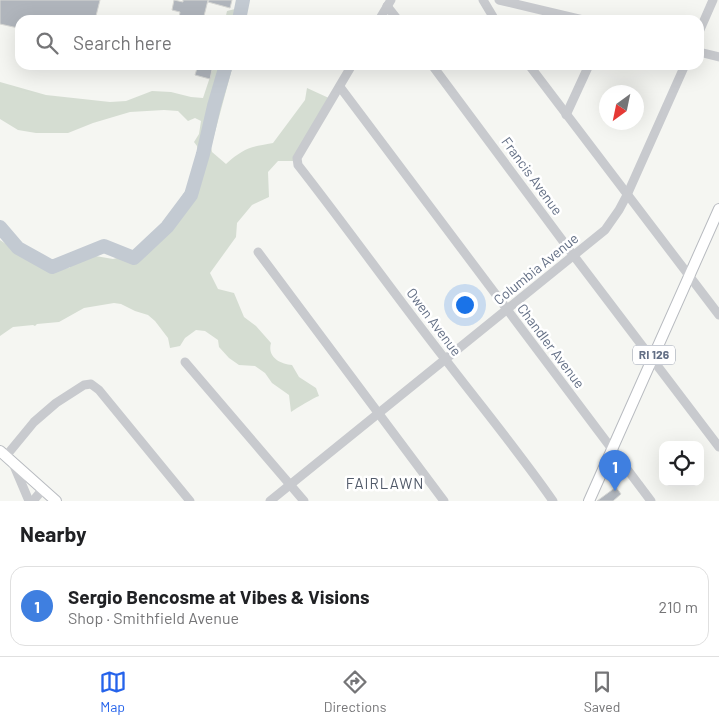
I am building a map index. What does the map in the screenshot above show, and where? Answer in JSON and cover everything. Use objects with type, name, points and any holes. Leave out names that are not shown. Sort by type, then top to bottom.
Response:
[{"type":"main road","name":"RI 126","points":[[589,501],[719,209]]},
{"type":"main road","points":[[6,456],[56,501]]},
{"type":"street","points":[[483,0],[493,15]]},
{"type":"street","points":[[499,0],[561,15]]},
{"type":"street","points":[[704,21],[713,0]]},
{"type":"street","points":[[382,15],[389,3]]},
{"type":"street","points":[[389,3],[395,15]]},
{"type":"street","points":[[704,53],[719,57]]},
{"type":"street","points":[[340,87],[349,70]]},
{"type":"street","name":"Francis Avenue","points":[[436,70],[719,447]]},
{"type":"street","points":[[533,70],[719,315]]},
{"type":"street","points":[[566,115],[587,70]]},
{"type":"street","name":"Columbia Avenue","points":[[270,501],[605,230],[627,195],[682,70]]},
{"type":"street","name":"Owen Avenue","points":[[340,87],[297,158],[298,165],[444,359],[521,456],[553,501]]},
{"type":"street","name":"Chandler Avenue","points":[[340,87],[651,501]]},
{"type":"street","points":[[258,252],[444,501]]},
{"type":"street","points":[[185,362],[304,501]]},
{"type":"street","points":[[43,489],[28,500],[6,456],[34,422],[56,403],[84,385],[91,384],[105,397],[190,501]]},
{"type":"shaded area","points":[[241,0],[249,0],[245,15],[226,15],[227,11],[239,8]]},
{"type":"shaded area","points":[[212,70],[232,70],[211,147],[212,152],[226,164],[248,149],[273,143],[305,100],[307,88],[331,99],[297,161],[278,161],[268,172],[269,197],[252,205],[237,223],[236,237],[210,273],[218,289],[234,293],[244,317],[256,326],[271,343],[270,348],[273,356],[283,363],[292,365],[299,377],[316,388],[319,396],[291,412],[289,395],[272,383],[265,373],[255,366],[239,365],[229,358],[219,347],[218,340],[205,331],[196,330],[185,338],[180,346],[170,348],[168,338],[155,321],[148,315],[121,304],[114,303],[84,308],[59,322],[13,327],[0,336],[0,240],[45,270],[69,268],[84,254],[113,259],[133,254],[155,237],[193,179],[198,160],[197,146],[194,142],[199,134],[201,121],[195,118],[188,121],[178,111],[164,110],[130,112],[68,133],[36,133],[18,130],[0,119],[0,82],[46,95],[110,102],[126,101],[152,91],[171,92],[203,98]]},
{"type":"building","points":[[0,0],[100,0],[96,15],[15,15],[15,27],[0,24]]},
{"type":"building","points":[[174,0],[183,2],[183,0],[208,0],[204,15],[180,15],[180,12],[172,10]]},
{"type":"building","points":[[209,0],[232,0],[230,8],[208,2]]},
{"type":"building","points":[[196,70],[212,70],[210,79],[195,75]]},
{"type":"building","points":[[616,487],[621,494],[613,501],[597,501]]},
{"type":"waterway","points":[[240,15],[243,0]]},
{"type":"waterway","points":[[0,227],[18,248],[52,267],[104,246],[134,258],[167,227],[191,195],[225,70]]},
{"type":"place","name":"Sergio Bencosme at Vibes & Visions","points":[[615,491]]},
{"type":"district","name":"FAIRLAWN","points":[[385,484]]}]
